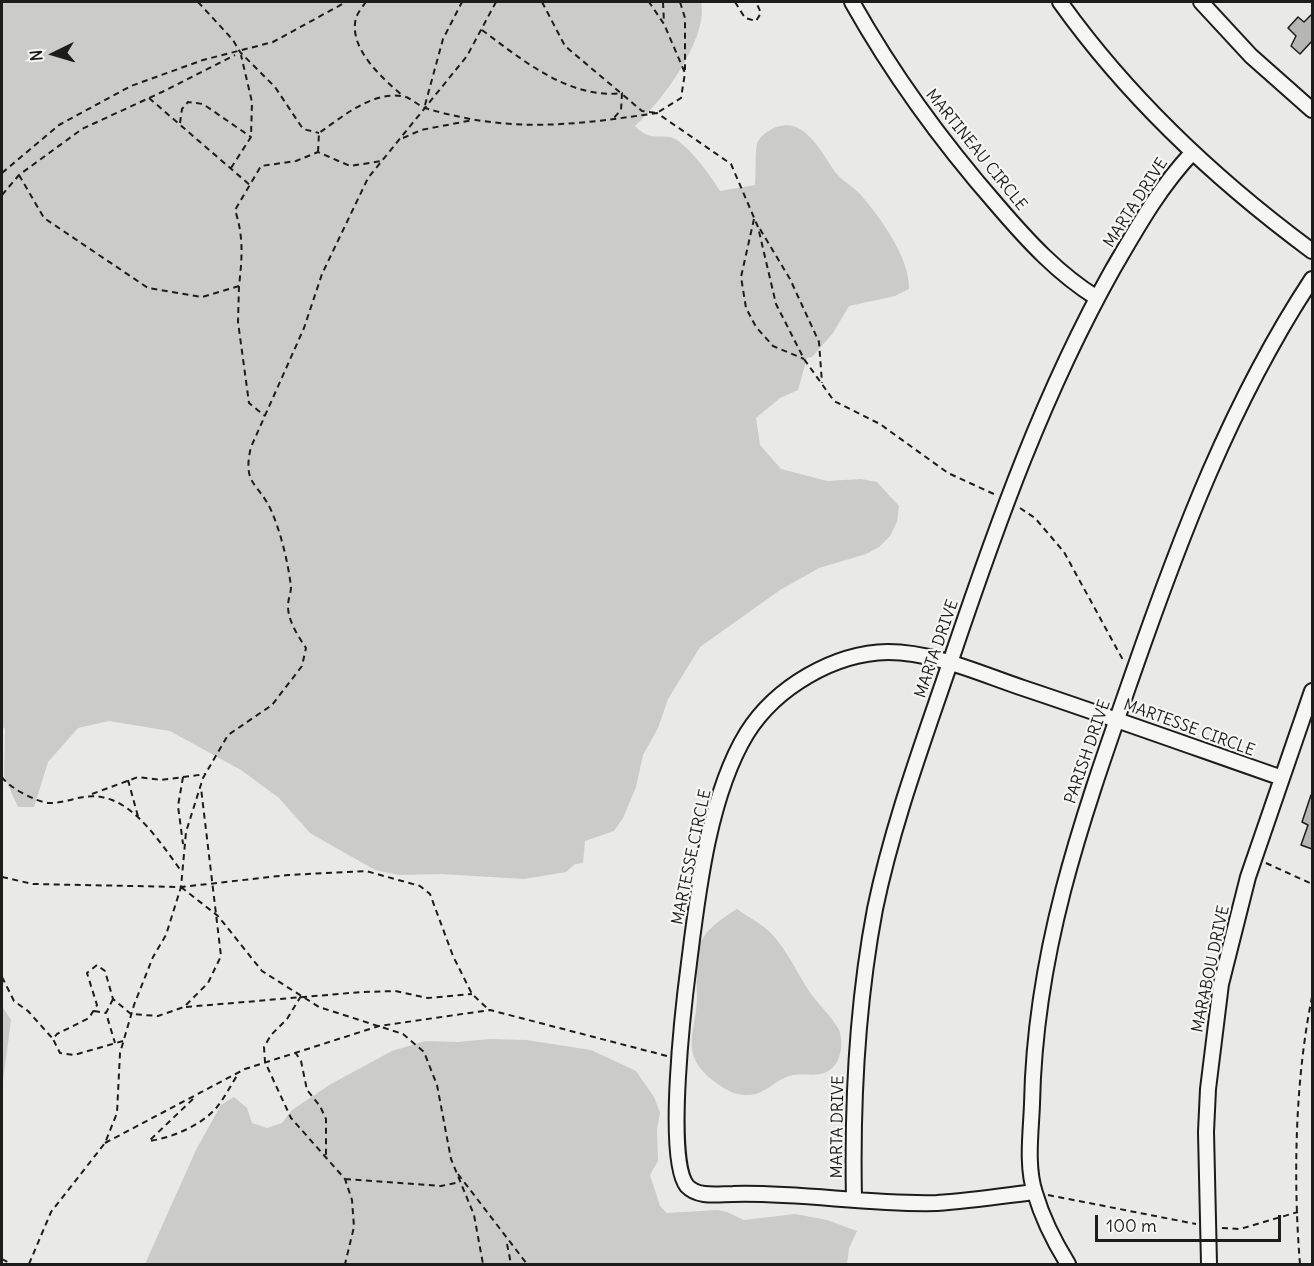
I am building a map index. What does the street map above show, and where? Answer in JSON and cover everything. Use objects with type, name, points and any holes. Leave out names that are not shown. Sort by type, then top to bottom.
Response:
[{"type":"street","name":"MARTINEAU CIRCLE","points":[[852,2],[908,91],[968,171],[1052,263],[1077,285],[1097,298]]},
{"type":"street","points":[[1060,2],[1140,101],[1191,153],[1244,199],[1312,251]]},
{"type":"street","points":[[1200,2],[1251,56],[1312,110]]},
{"type":"street","name":"MARTA DRIVE","points":[[854,1199],[857,1047],[875,912],[887,854],[903,800],[1007,500],[1045,407],[1097,298],[1159,192],[1191,153]]},
{"type":"street","name":"PARISH DRIVE","points":[[1068,1264],[1034,1192],[1030,1149],[1032,1071],[1044,976],[1071,854],[1179,542],[1221,443],[1270,350],[1312,279]]},
{"type":"street","name":"MARTESSE CIRCLE","points":[[1034,1192],[935,1203],[763,1193],[704,1195],[688,1187],[680,1171],[678,1154],[680,1059],[693,929],[710,839],[729,771],[753,724],[784,692],[845,659],[872,653],[902,653],[950,664],[1117,719],[1282,778]]},
{"type":"street","name":"MARABOU DRIVE","points":[[1209,1264],[1210,1227],[1206,1132],[1213,1030],[1233,930],[1256,854],[1312,692]]},
{"type":"path","points":[[198,2],[240,52],[275,87],[303,129],[319,133],[378,98],[402,95]]},
{"type":"path","points":[[2,173],[59,125],[131,86],[203,60],[273,42],[346,2]]},
{"type":"path","points":[[366,2],[356,18],[358,43],[379,75],[402,95],[424,107],[511,126],[557,126],[657,113],[681,98],[686,73],[685,18],[680,2]]},
{"type":"path","points":[[424,107],[443,39],[462,2]]},
{"type":"path","points":[[29,1264],[51,1212],[105,1143],[117,1113],[120,1053],[123,1041],[153,957],[166,934],[181,887],[186,832],[200,787],[228,735],[272,705],[302,666],[306,648],[291,621],[288,606],[291,589],[278,528],[270,508],[250,480],[249,455],[304,328],[322,274],[368,178],[466,56],[496,2]]},
{"type":"path","points":[[542,2],[565,46],[642,111],[657,113],[731,164],[758,227],[776,304],[804,359],[834,401],[880,424],[948,473],[1007,500],[1035,518],[1064,552],[1121,656],[1130,683]]},
{"type":"path","points":[[649,2],[664,24],[686,73]]},
{"type":"path","points":[[663,2],[664,24]]},
{"type":"path","points":[[735,2],[745,18],[756,21],[761,13],[756,2]]},
{"type":"path","points":[[481,29],[559,81],[601,96],[622,93]]},
{"type":"path","points":[[2,195],[19,175],[81,129],[240,52]]},
{"type":"path","points":[[231,169],[251,137],[252,102],[240,52]]},
{"type":"path","points":[[612,120],[621,110],[622,93]]},
{"type":"path","points":[[149,98],[251,186]]},
{"type":"path","points":[[180,124],[183,109],[189,102],[203,104],[251,137]]},
{"type":"path","points":[[400,139],[421,130],[475,119]]},
{"type":"path","points":[[318,152],[319,133]]},
{"type":"path","points":[[265,416],[249,403],[238,322],[238,286],[243,251],[236,210],[261,166],[296,161],[318,152],[350,166],[382,161]]},
{"type":"path","points":[[19,175],[44,218],[148,288],[202,297],[238,286]]},
{"type":"path","points":[[754,217],[741,278],[746,308],[756,327],[773,346],[804,359]]},
{"type":"path","points":[[758,227],[790,279],[819,342],[822,385]]},
{"type":"path","points":[[2,777],[7,786],[48,803],[92,794],[138,777],[161,780],[206,774]]},
{"type":"path","points":[[183,777],[178,806],[184,850]]},
{"type":"path","points":[[128,780],[139,820]]},
{"type":"path","points":[[184,1007],[208,983],[220,956],[218,916],[211,884],[200,787]]},
{"type":"path","points":[[92,794],[114,801],[147,826],[182,872]]},
{"type":"path","points":[[1256,854],[1271,867],[1312,884]]},
{"type":"path","points":[[2,877],[33,884],[181,887],[366,871],[420,886],[430,894],[453,956],[472,994],[490,1011]]},
{"type":"path","points":[[181,887],[218,916],[262,971],[319,1007],[403,1034],[424,1052],[437,1085],[451,1159],[474,1215],[483,1264]]},
{"type":"path","points":[[53,1039],[57,1034],[89,1018],[98,1005],[87,973],[90,968],[97,965],[105,971],[113,999],[131,1014],[158,1016],[184,1007],[301,996],[395,991],[428,998],[472,994]]},
{"type":"path","points":[[2,977],[14,1001],[28,1011],[53,1039],[60,1053],[74,1054],[123,1041]]},
{"type":"path","points":[[301,996],[287,1019],[271,1035],[264,1047],[266,1062],[291,1118],[345,1179],[352,1200],[354,1227],[345,1264]]},
{"type":"path","points":[[1300,1264],[1296,1164],[1306,1027],[1312,997]]},
{"type":"path","points":[[113,999],[106,1013],[114,1043]]},
{"type":"path","points":[[93,1011],[106,1013]]},
{"type":"path","points":[[105,1143],[240,1072],[295,1052],[380,1026],[490,1011],[680,1059]]},
{"type":"path","points":[[295,1052],[301,1062],[307,1090],[320,1106],[326,1119],[326,1158]]},
{"type":"path","points":[[198,1095],[149,1141],[162,1139],[188,1128],[216,1108],[240,1072]]},
{"type":"path","points":[[456,1172],[527,1264]]},
{"type":"path","points":[[345,1179],[441,1186],[460,1182]]},
{"type":"path","points":[[1034,1192],[1210,1227],[1240,1229],[1298,1212]]},
{"type":"path","points":[[507,1241],[511,1264]]},
{"type":"path","points":[[2,1259],[11,1264]]},
{"type":"shaded area","points":[[2,2],[701,2],[702,17],[698,33],[681,69],[646,116],[635,126],[648,135],[669,137],[683,144],[698,160],[720,191],[755,185],[756,147],[759,139],[772,129],[783,125],[793,126],[818,146],[841,179],[860,194],[885,226],[905,264],[909,289],[895,296],[849,306],[833,333],[812,357],[807,358],[798,390],[780,398],[756,418],[760,445],[781,469],[827,481],[861,479],[877,482],[899,506],[897,522],[890,536],[879,547],[866,554],[819,568],[780,590],[700,647],[668,699],[658,728],[643,755],[636,787],[623,818],[614,831],[585,841],[583,863],[575,864],[566,872],[524,879],[441,874],[399,875],[375,870],[310,833],[279,798],[241,770],[170,731],[109,721],[78,728],[48,762],[34,807],[18,807],[4,776],[5,729],[2,726]]},
{"type":"shaded area","points":[[737,909],[764,927],[778,942],[811,994],[836,1025],[841,1043],[835,1065],[825,1073],[789,1076],[759,1093],[748,1095],[726,1089],[703,1071],[696,1062],[692,1042],[700,944],[712,927]]},
{"type":"shaded area","points":[[2,1006],[11,1020],[3,1081],[2,1131]]},
{"type":"shaded area","points":[[489,1039],[526,1040],[591,1050],[636,1071],[654,1097],[660,1113],[657,1129],[658,1161],[650,1175],[660,1206],[667,1213],[718,1210],[744,1220],[795,1214],[827,1220],[857,1231],[849,1248],[847,1264],[145,1264],[196,1150],[221,1105],[234,1097],[247,1108],[252,1123],[267,1128],[282,1123],[292,1110],[331,1084],[392,1051],[425,1041],[458,1042]]},
{"type":"building","points":[[1312,14],[1312,41],[1300,54],[1291,46],[1296,36],[1288,28],[1298,17],[1304,22]]},
{"type":"building","points":[[1311,795],[1312,849],[1301,845],[1308,825],[1302,822]]}]
